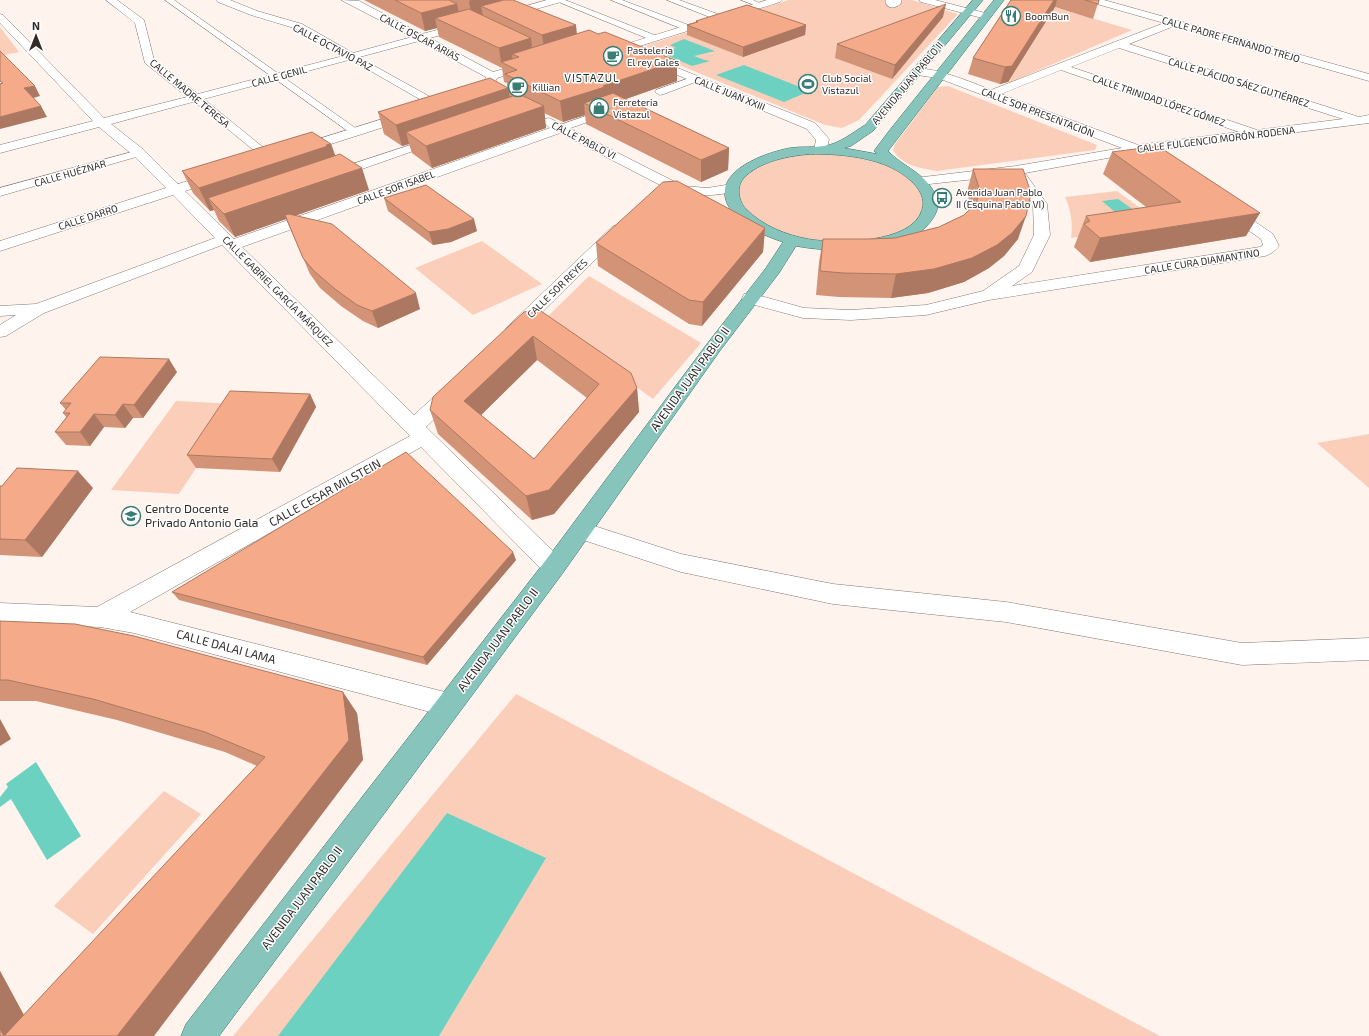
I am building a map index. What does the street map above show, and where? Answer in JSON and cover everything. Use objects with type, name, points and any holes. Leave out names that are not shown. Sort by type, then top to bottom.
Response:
[{"type":"main road","name":"AVENIDA JUAN PABLO II","points":[[823,150],[846,143],[869,128],[978,0]]},
{"type":"main road","name":"AVENIDA JUAN PABLO II","points":[[893,164],[881,151],[999,0]]},
{"type":"main road","points":[[823,150],[849,152],[872,157],[893,164],[908,172],[920,181],[930,196],[930,213],[918,228],[895,239],[863,246],[835,246],[792,240],[770,232],[752,223],[739,211],[732,200],[732,188],[739,175],[757,162],[772,156],[795,152],[823,150]]},
{"type":"main road","name":"AVENIDA JUAN PABLO II","points":[[198,1036],[582,530],[750,298],[773,270],[792,240]]},
{"type":"street","name":"CALLE MADRE TERESA","points":[[111,0],[140,22],[149,61],[271,159]]},
{"type":"street","points":[[169,0],[356,132]]},
{"type":"street","name":"CALLE OCTAVIO PAZ","points":[[221,0],[254,13],[298,26],[439,106]]},
{"type":"street","name":"CALLE OSCAR ARIAS","points":[[346,0],[356,3],[492,76]]},
{"type":"street","points":[[494,18],[558,0],[654,38]]},
{"type":"street","points":[[615,0],[688,28]]},
{"type":"street","points":[[671,0],[720,18]]},
{"type":"street","points":[[745,0],[760,5]]},
{"type":"street","points":[[599,45],[623,48],[777,0]]},
{"type":"street","points":[[924,0],[967,13],[986,16]]},
{"type":"street","name":"CALLE PADRE FERNANDO TREJO","points":[[1093,0],[1369,78]]},
{"type":"street","points":[[504,5],[532,17]]},
{"type":"street","name":"CALLE GABRIEL GARCÍA MÁRQUEZ","points":[[0,17],[102,123],[139,153],[175,189],[213,216],[229,242],[554,567]]},
{"type":"street","points":[[458,17],[477,24]]},
{"type":"street","points":[[991,94],[1173,23]]},
{"type":"street","name":"CALLE GENIL","points":[[0,149],[277,77],[420,37],[477,24]]},
{"type":"street","name":"CALLE PLÁCIDO SÁEZ GUTIÉRREZ","points":[[1119,44],[1364,119]]},
{"type":"street","name":"CALLE JUAN XXIII","points":[[623,48],[811,126],[823,139],[823,150]]},
{"type":"street","points":[[256,163],[478,94],[487,89],[492,76],[538,61]]},
{"type":"street","name":"CALLE TRINIDAD LÓPEZ GÓMEZ","points":[[1062,67],[1257,133]]},
{"type":"street","name":"CALLE SOR PRESENTACIÓN","points":[[917,72],[940,75],[1137,149]]},
{"type":"street","points":[[660,92],[695,79]]},
{"type":"street","points":[[487,89],[501,96]]},
{"type":"street","points":[[561,128],[609,111]]},
{"type":"street","name":"CALLE PABLO VI","points":[[537,116],[561,128],[667,189],[752,223]]},
{"type":"street","name":"CALLE FULGENCIO MORÓN RODENA","points":[[920,181],[1016,170],[1137,149],[1364,119]]},
{"type":"street","name":"CALLE SOR ISABEL","points":[[38,309],[561,128]]},
{"type":"street","points":[[324,178],[443,137]]},
{"type":"street","points":[[1137,149],[1170,171]]},
{"type":"street","name":"CALLE HUÉZNAR","points":[[0,192],[139,153]]},
{"type":"street","points":[[750,298],[803,313],[851,315],[926,310],[990,295],[1026,268],[1042,235],[1040,204],[1016,170]]},
{"type":"street","name":"CALLE DARRO","points":[[0,246],[227,173]]},
{"type":"street","name":"CALLE PABLO VI","points":[[667,189],[707,192],[732,188]]},
{"type":"street","name":"CALLE CURA DIAMANTINO","points":[[990,295],[1265,251],[1271,246],[1268,237],[1216,202]]},
{"type":"street","name":"CALLE SOR REYES","points":[[504,341],[626,221]]},
{"type":"street","points":[[0,311],[38,309]]},
{"type":"street","points":[[0,332],[38,309]]},
{"type":"street","points":[[419,432],[464,379]]},
{"type":"street","name":"CALLE CESAR MILSTEIN","points":[[100,617],[419,432]]},
{"type":"street","points":[[582,530],[682,563],[833,594],[1006,612],[1242,654],[1369,649]]},
{"type":"street","name":"CALLE DALAI LAMA","points":[[0,613],[100,617],[134,623],[449,705]]},
{"type":"shaded area","name":"Club Social Vistazul","points":[[788,0],[912,0],[958,14],[859,120],[842,128],[825,125],[638,48]]},
{"type":"shaded area","points":[[1030,0],[1132,30],[1007,84],[1039,33]]},
{"type":"shaded area","points":[[0,27],[19,52],[0,56]]},
{"type":"shaded area","points":[[948,86],[1097,145],[1095,150],[937,171],[918,167],[901,160],[893,150],[895,144],[938,87]]},
{"type":"shaded area","points":[[821,150],[893,164],[930,197],[918,228],[863,246],[792,240],[752,223],[732,199],[739,175],[772,157]]},
{"type":"shaded area","points":[[1117,191],[1155,219],[1154,225],[1071,238],[1071,217],[1065,197]]},
{"type":"shaded area","points":[[482,241],[542,284],[473,315],[415,268]]},
{"type":"shaded area","points":[[589,276],[701,343],[653,399],[544,320]]},
{"type":"shaded area","points":[[176,401],[238,404],[179,494],[111,490]]},
{"type":"shaded area","points":[[1369,434],[1369,488],[1317,443]]},
{"type":"shaded area","points":[[516,694],[1160,1036],[233,1036]]},
{"type":"shaded area","points":[[164,791],[201,814],[93,934],[54,906]]},
{"type":"water","points":[[684,39],[715,51],[694,56],[710,61],[692,66],[659,52],[676,48],[670,45]]},
{"type":"water","points":[[744,65],[810,91],[784,102],[716,75]]},
{"type":"water","points":[[1118,199],[1148,220],[1129,224],[1102,201]]},
{"type":"water","points":[[36,762],[81,836],[47,860],[11,799],[0,807],[0,797],[8,787],[6,784]]},
{"type":"water","points":[[447,813],[546,858],[439,1036],[278,1036]]},
{"type":"building","points":[[395,0],[449,0],[457,4],[421,13]]},
{"type":"building","points":[[504,0],[513,0],[576,25],[542,35],[481,6]]},
{"type":"building","points":[[1011,0],[1054,0],[1012,66],[1005,67],[973,58]]},
{"type":"building","points":[[1085,0],[1099,0],[1098,4]]},
{"type":"building","points":[[946,4],[895,65],[837,44]]},
{"type":"building","points":[[747,5],[806,25],[743,47],[687,25],[698,22],[696,21]]},
{"type":"building","points":[[469,9],[531,38],[499,48],[435,18]]},
{"type":"building","points":[[589,30],[598,34],[605,32],[677,61],[603,86],[605,87],[560,101],[505,74],[517,70],[501,62],[519,57],[512,54]]},
{"type":"building","points":[[0,51],[35,86],[24,88],[41,106],[0,117],[0,84],[3,83],[0,81]]},
{"type":"building","points":[[490,78],[508,88],[396,125],[378,112]]},
{"type":"building","points":[[613,93],[729,148],[701,160],[584,103]]},
{"type":"building","points":[[519,94],[544,106],[426,146],[406,132]]},
{"type":"building","points":[[312,132],[331,144],[199,188],[182,171]]},
{"type":"building","points":[[1158,146],[1260,213],[1100,238],[1084,224],[1090,221],[1086,216],[1181,202],[1112,152]]},
{"type":"building","points":[[340,154],[362,168],[224,214],[208,198]]},
{"type":"building","points":[[973,169],[1023,169],[1031,193],[1026,216],[1012,233],[997,245],[972,258],[934,269],[896,274],[820,271],[823,239],[895,238],[939,227],[964,215],[976,203],[980,191]]},
{"type":"building","points":[[677,181],[765,228],[703,302],[689,300],[596,243],[663,182]]},
{"type":"building","points":[[426,185],[474,219],[448,229],[429,232],[384,198]]},
{"type":"building","points":[[289,214],[332,224],[416,293],[372,311],[357,305],[314,271],[303,258],[285,215]]},
{"type":"building","points":[[538,309],[631,373],[637,388],[549,490],[526,496],[430,410],[433,397],[524,312]],"holes":[[[533,336],[599,384],[534,459],[464,401]]]},
{"type":"building","points":[[100,357],[169,359],[134,405],[123,404],[115,415],[94,414],[80,432],[55,432],[70,413],[63,413],[71,403],[60,403]]},
{"type":"building","points":[[230,391],[310,394],[272,459],[187,455]]},
{"type":"building","points":[[406,452],[513,552],[423,657],[172,592]]},
{"type":"building","points":[[17,468],[78,471],[25,540],[0,539],[0,486],[2,486]]},
{"type":"building","points":[[0,621],[75,624],[134,636],[343,692],[349,740],[117,1036],[4,1036],[265,757],[205,732],[93,699],[8,680],[0,680]]},
{"type":"building","points":[[0,1029],[4,1036],[0,1036]]},
{"type":"place","name":"BoomBun","points":[[1011,16]]},
{"type":"place","name":"Pasteleria El rey Gales","points":[[613,56]]},
{"type":"place","name":"Club Social Vistazul","points":[[808,84]]},
{"type":"place","name":"Killian","points":[[518,87]]},
{"type":"place","name":"Ferreteria Vistazul","points":[[599,108]]},
{"type":"place","name":"Avenida Juan Pablo II (Esquina Pablo VI)","points":[[942,198]]},
{"type":"place","name":"Centro Docente Privado Antonio Gala","points":[[131,516]]},
{"type":"district","name":"VISTAZUL","points":[[592,78]]}]
